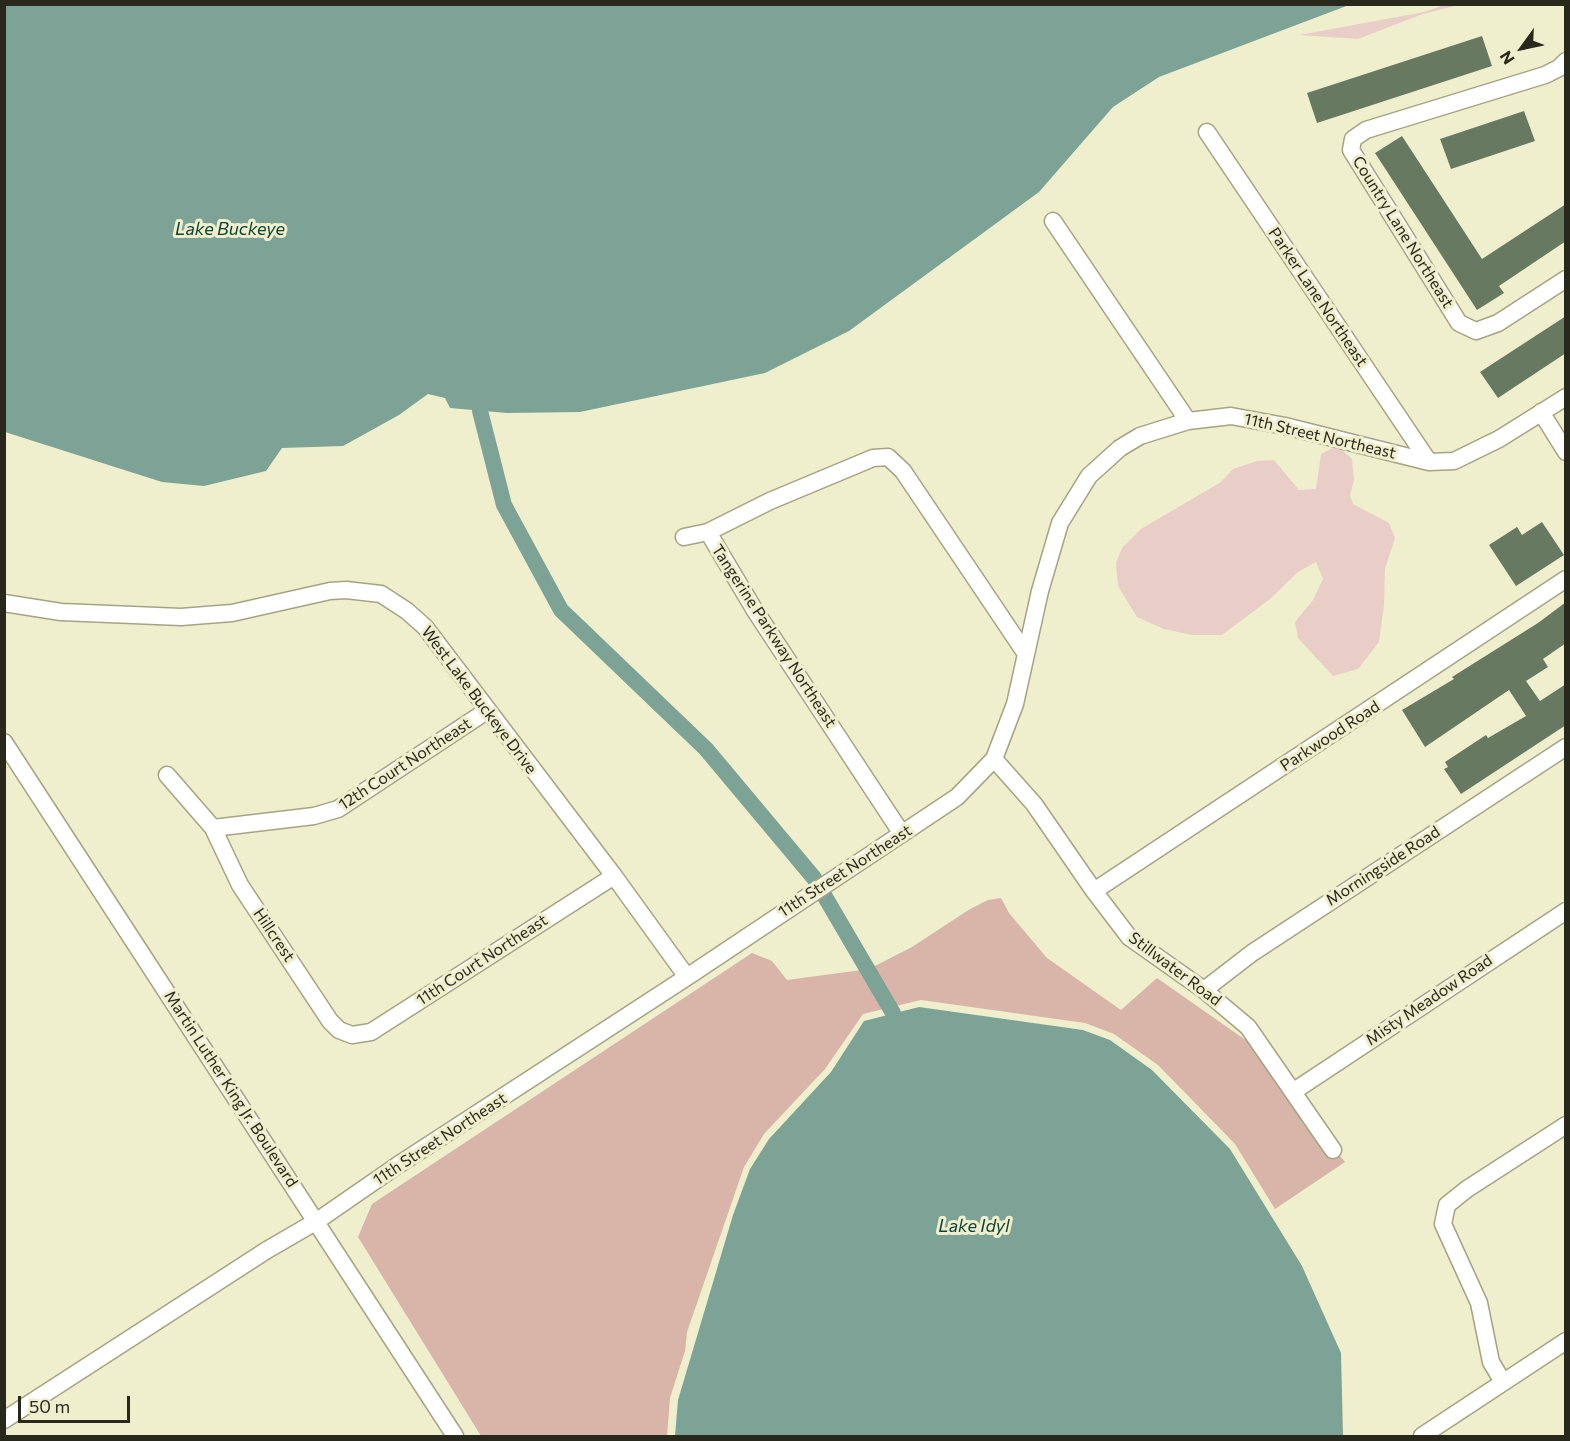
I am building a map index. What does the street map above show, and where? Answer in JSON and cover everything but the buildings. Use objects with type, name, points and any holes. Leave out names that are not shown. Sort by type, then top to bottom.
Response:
[{"type":"street","name":"Country Lane Northeast","points":[[1566,61],[1559,68],[1545,75],[1366,130],[1353,139],[1351,150],[1459,323],[1476,331],[1498,323],[1566,279]]},
{"type":"street","name":"Parker Lane Northeast","points":[[1207,132],[1429,462]]},
{"type":"street","points":[[1053,221],[1188,421]]},
{"type":"street","name":"11th Street Northeast","points":[[4,1420],[267,1250],[317,1221],[398,1165],[687,977],[957,797],[994,759],[1015,704],[1054,536],[1078,490],[1101,463],[1120,448],[1140,436],[1188,421],[1231,416],[1285,426],[1429,462],[1454,460],[1472,454],[1566,397]]},
{"type":"street","points":[[1541,412],[1566,452]]},
{"type":"street","name":"Tangerine Parkway Northeast","points":[[902,834],[754,609],[708,532],[873,458],[888,457],[903,471],[1026,654]]},
{"type":"street","points":[[684,537],[708,532]]},
{"type":"street","name":"Parkwood Road","points":[[1094,891],[1566,579]]},
{"type":"street","name":"West Lake Buckeye Drive","points":[[4,603],[61,612],[182,617],[232,613],[330,591],[346,590],[381,594],[407,611],[425,627],[614,876],[687,977]]},
{"type":"street","name":"12th Court Northeast","points":[[213,828],[314,816],[338,809],[488,710]]},
{"type":"street","name":"Martin Luther King Jr. Boulevard","points":[[4,742],[456,1437]]},
{"type":"street","name":"Morningside Road","points":[[1204,990],[1252,952],[1566,747]]},
{"type":"street","name":"Stillwater Road","points":[[994,759],[1034,804],[1129,937],[1204,990],[1248,1027],[1334,1150]]},
{"type":"street","name":"Hillcrest","points":[[168,775],[213,828],[240,885],[330,1021],[346,1033]]},
{"type":"street","name":"11th Court Northeast","points":[[346,1033],[357,1035],[371,1032],[614,876]]},
{"type":"street","name":"Misty Meadow Road","points":[[1294,1091],[1566,910]]},
{"type":"street","points":[[1503,1382],[1491,1362],[1479,1303],[1443,1224],[1447,1205],[1467,1189],[1566,1125]]},
{"type":"street","points":[[1422,1437],[1566,1341]]},
{"type":"shaded area","points":[[1444,5],[1459,5],[1423,14],[1358,39],[1299,35],[1424,12]]},
{"type":"shaded area","points":[[1334,447],[1340,448],[1352,459],[1354,480],[1350,495],[1353,504],[1389,523],[1395,538],[1385,569],[1384,605],[1379,642],[1358,669],[1333,676],[1298,638],[1295,622],[1313,600],[1323,579],[1316,562],[1298,572],[1270,599],[1222,635],[1192,635],[1164,629],[1137,617],[1118,586],[1116,563],[1122,548],[1141,529],[1221,482],[1233,469],[1257,461],[1274,460],[1299,490],[1316,489],[1321,454]]},
{"type":"shaded area","points":[[1001,898],[1009,913],[1047,958],[1121,1010],[1157,978],[1247,1041],[1345,1162],[1275,1209],[1235,1144],[1158,1065],[1114,1034],[1085,1023],[921,1000],[863,1014],[825,1069],[764,1134],[744,1167],[687,1332],[685,1351],[670,1398],[667,1436],[481,1436],[358,1237],[372,1204],[752,953],[772,961],[787,980],[869,969],[912,947],[970,909],[988,900]]},
{"type":"water","name":"Lake Buckeye","points":[[5,4],[1349,5],[1159,77],[1113,107],[1039,192],[849,331],[765,373],[580,412],[507,413],[450,408],[445,398],[428,394],[399,415],[343,446],[282,448],[266,471],[204,486],[162,482],[5,432]]},
{"type":"water","name":"Lake Idyl","points":[[919,1007],[1083,1030],[1110,1040],[1152,1070],[1230,1149],[1302,1266],[1341,1353],[1343,1436],[675,1436],[678,1400],[733,1215],[750,1169],[769,1139],[831,1072],[864,1021]]},
{"type":"waterway","points":[[480,411],[504,505],[561,610],[706,749],[814,878],[893,1013]]}]
